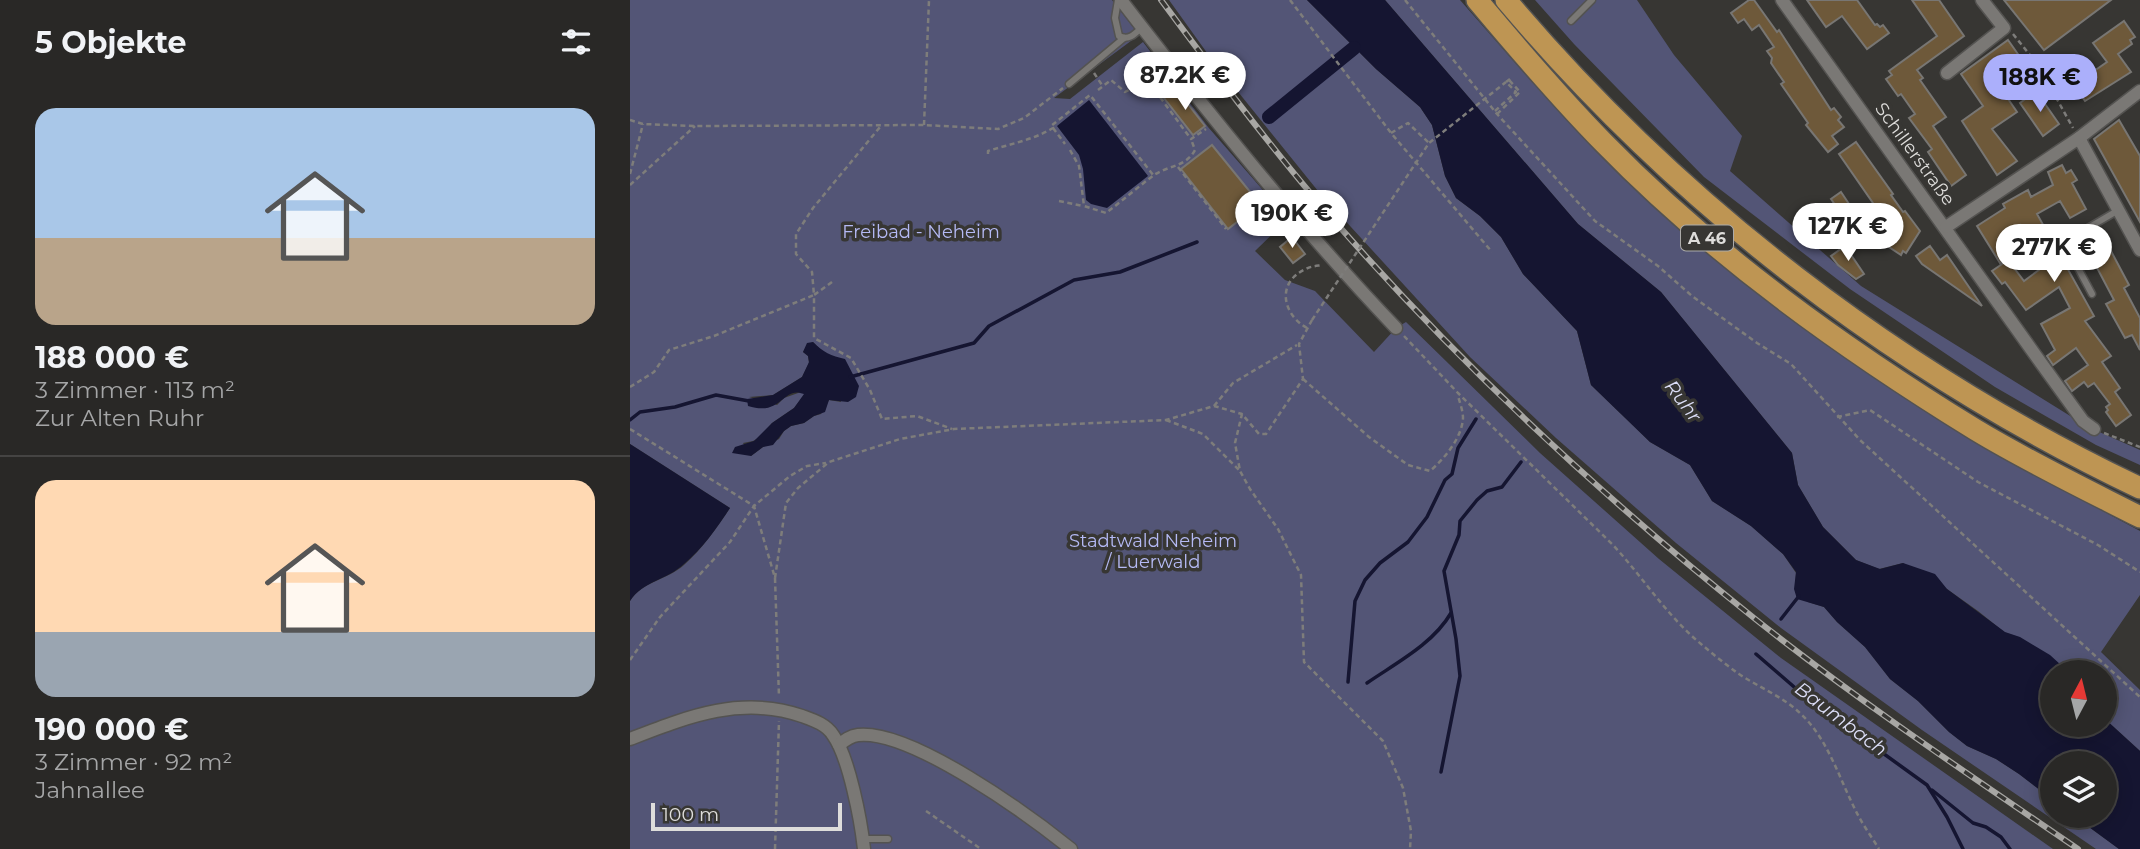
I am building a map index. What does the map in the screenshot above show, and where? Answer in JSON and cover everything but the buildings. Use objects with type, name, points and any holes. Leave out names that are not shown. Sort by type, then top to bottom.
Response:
[{"type":"highway","name":"A 46","points":[[1477,0],[1536,71],[1605,144],[1680,214],[1748,272],[1880,368],[1966,424],[2015,453],[2140,517]]},
{"type":"highway","name":"A 46","points":[[1506,0],[1553,55],[1619,124],[1694,194],[1768,255],[1846,315],[2016,425],[2140,488]]},
{"type":"street","points":[[1120,0],[1331,259],[1396,328]]},
{"type":"street","name":"Schillerstraße","points":[[1782,0],[2076,410],[2094,429]]},
{"type":"street","points":[[1947,73],[2004,28],[1982,0]]},
{"type":"street","points":[[1946,227],[2079,138],[2140,91]]},
{"type":"street","points":[[2079,138],[2140,250]]},
{"type":"street","points":[[630,739],[707,711],[741,706],[780,710],[824,725],[839,745],[863,844]]},
{"type":"street","points":[[839,745],[848,738],[867,735],[897,742],[983,785],[1071,849]]},
{"type":"lane","points":[[1120,0],[1116,29],[1119,36],[1125,38]]},
{"type":"lane","points":[[1571,21],[1592,0]]},
{"type":"lane","points":[[1069,84],[1142,27]]},
{"type":"lane","points":[[2092,294],[2064,242],[2117,211]]},
{"type":"lane","points":[[863,844],[888,839]]},
{"type":"path","points":[[924,125],[929,0]]},
{"type":"path","points":[[1290,0],[1391,133],[1492,252]]},
{"type":"path","points":[[1405,0],[1496,112],[1595,221],[1735,328],[1791,364],[1837,416],[2140,697]]},
{"type":"path","points":[[2004,28],[2007,26],[2038,65],[2079,138]]},
{"type":"path","points":[[1090,68],[1103,86]]},
{"type":"path","points":[[1059,201],[1106,213],[1154,176],[1163,170],[1178,167],[1194,153],[1191,139],[1154,89],[1146,90],[1137,86],[1125,92],[1111,80],[1098,90]]},
{"type":"path","points":[[1214,406],[1233,383],[1299,344],[1312,320],[1429,143],[1508,81],[1516,92],[1496,112]]},
{"type":"path","points":[[630,120],[643,124],[695,127],[924,125],[999,130],[1024,118],[1069,84]]},
{"type":"path","points":[[1066,144],[1051,126],[1090,95],[1154,176]]},
{"type":"path","points":[[1191,139],[1217,121]]},
{"type":"path","points":[[1391,133],[1408,123],[1429,143]]},
{"type":"path","points":[[630,174],[643,124]]},
{"type":"path","points":[[630,185],[695,127]]},
{"type":"path","points":[[880,127],[813,208],[796,234],[796,254],[812,272],[814,338],[851,358],[870,390],[882,419],[916,416],[954,429]]},
{"type":"path","points":[[988,154],[988,151],[1035,138],[1053,128]]},
{"type":"path","points":[[1070,150],[1079,166],[1084,206]]},
{"type":"path","points":[[1178,167],[1226,229]]},
{"type":"path","points":[[1307,328],[1291,314],[1286,302],[1287,289],[1293,279],[1305,269],[1322,265],[1331,259]]},
{"type":"path","points":[[630,387],[654,372],[669,351],[714,336],[814,295],[832,282]]},
{"type":"path","points":[[1396,328],[1458,393],[1612,544],[1633,566],[1661,605],[1699,643],[1741,675],[1764,687],[1801,714],[1813,728],[1830,757],[1859,818],[1880,849]]},
{"type":"path","points":[[630,660],[660,617],[730,542],[754,506],[790,476],[807,466],[829,462],[900,439],[954,429],[1166,420],[1214,406],[1242,414],[1259,434],[1266,434],[1303,379],[1299,344]]},
{"type":"path","points":[[1303,379],[1369,437],[1408,465],[1430,471],[1445,458],[1461,427],[1463,418],[1458,393]]},
{"type":"path","points":[[1837,416],[1870,410],[1978,482],[2098,545],[2140,572]]},
{"type":"path","points":[[1240,471],[1235,443],[1242,414]]},
{"type":"path","points":[[1166,420],[1203,434],[1240,471],[1278,529],[1301,575],[1304,662],[1383,741],[1403,788],[1411,831],[1410,849]]},
{"type":"path","points":[[630,429],[754,506],[775,578]]},
{"type":"path","points":[[2094,429],[2140,447]]},
{"type":"path","points":[[775,849],[780,710],[775,578],[786,503],[798,488],[829,462]]},
{"type":"path","points":[[926,811],[981,849]]},
{"type":"green space","name":"Stadtwald Neheim / Luerwald","points":[[630,0],[1112,0],[1139,35],[1054,98],[1070,99],[1143,42],[1208,127],[1288,219],[1255,251],[1285,280],[1315,291],[1374,352],[1396,328],[1406,322],[1540,453],[1659,559],[1781,658],[2053,849],[630,849],[630,601],[648,585],[684,565],[709,538],[730,508],[630,444]],"holes":[[[813,342],[832,357],[841,402],[829,400],[821,414],[791,426],[779,439],[751,456],[743,443],[760,437],[772,423],[794,408],[805,394],[801,392],[784,398],[777,405],[749,397],[773,395],[802,377],[809,363],[808,356],[803,352],[807,345]]]},
{"type":"green space","points":[[1169,0],[1307,0],[1376,69],[1420,107],[1432,125],[1445,176],[1456,198],[1480,216],[1501,237],[1523,274],[1577,331],[1591,385],[1650,442],[1690,465],[1712,501],[1751,526],[1783,554],[1796,573],[1795,589],[1808,602],[1824,607],[1865,647],[1890,679],[1967,746],[1996,759],[2040,790],[2040,811],[1781,628],[1676,543],[1556,438],[1470,357],[1318,191],[1210,57]]},
{"type":"green space","points":[[1385,0],[1460,0],[1532,82],[1679,225],[1831,343],[1989,450],[2140,531],[2140,595],[2101,652],[2109,660],[2040,661],[1978,611],[1903,563],[1879,569],[1856,560],[1823,527],[1798,485],[1792,453],[1661,292],[1578,224]]},
{"type":"green space","points":[[1535,0],[1637,0],[1674,55],[1742,136],[1730,171],[1861,286],[2088,427],[2140,450],[2140,465],[2096,445],[1995,387],[1850,289],[1704,177],[1574,44]]},
{"type":"green space","points":[[2118,669],[2140,690],[2140,751],[2118,731]]},
{"type":"green space","points":[[2065,828],[2090,828],[2119,849],[2096,849]]},
{"type":"water","name":"Ruhr","points":[[1307,0],[1385,0],[1578,224],[1661,292],[1792,453],[1798,485],[1823,527],[1856,560],[1880,569],[1903,563],[1935,574],[1947,589],[2005,632],[2020,637],[2056,660],[2040,660],[2040,737],[2118,737],[2118,731],[2140,751],[2140,849],[2119,849],[2090,828],[2117,828],[2117,751],[2040,751],[2040,790],[1996,759],[1967,746],[1949,732],[1918,701],[1890,679],[1865,647],[1824,607],[1797,599],[1794,589],[1796,572],[1783,554],[1751,526],[1712,501],[1690,465],[1650,442],[1591,385],[1577,331],[1523,274],[1501,237],[1480,216],[1456,198],[1445,176],[1432,125],[1420,107],[1376,69]]},
{"type":"water","points":[[1089,100],[1148,176],[1107,208],[1086,200],[1079,155],[1057,126]]},
{"type":"water","points":[[813,342],[828,353],[845,359],[859,386],[856,397],[848,402],[829,400],[825,412],[804,423],[791,426],[773,445],[763,447],[751,456],[732,453],[735,447],[754,441],[772,423],[794,408],[804,394],[791,394],[768,408],[748,406],[747,399],[773,395],[802,377],[809,362],[808,356],[803,352],[807,343]]},
{"type":"water","points":[[630,444],[730,508],[691,558],[642,589],[630,601]]},
{"type":"waterway","points":[[1269,117],[1354,48]]},
{"type":"waterway","points":[[850,377],[974,343],[989,326],[1074,280],[1120,272],[1197,242]]},
{"type":"waterway","points":[[630,420],[640,412],[675,407],[716,395],[749,401]]},
{"type":"waterway","points":[[1348,682],[1355,601],[1365,580],[1380,563],[1408,542],[1427,517],[1445,480],[1452,474],[1458,448],[1476,419]]},
{"type":"waterway","points":[[1441,772],[1460,676],[1444,571],[1459,535],[1460,521],[1487,491],[1502,487],[1521,462]]},
{"type":"waterway","name":"Baumbach","points":[[1781,619],[1799,596]]},
{"type":"waterway","points":[[1367,683],[1424,643],[1451,613]]},
{"type":"waterway","name":"Baumbach","points":[[1756,654],[1808,699],[1927,785],[1963,849]]},
{"type":"waterway","name":"Baumbach","points":[[1932,790],[1973,823],[1986,827],[2001,837],[2010,849]]},
{"type":"railway","points":[[1161,0],[1273,147],[1362,252],[1414,309],[1579,469],[1695,570],[1793,648],[1913,736],[2078,849]]},
{"type":"park label","name":"Freibad - Neheim","points":[[921,232]]}]
